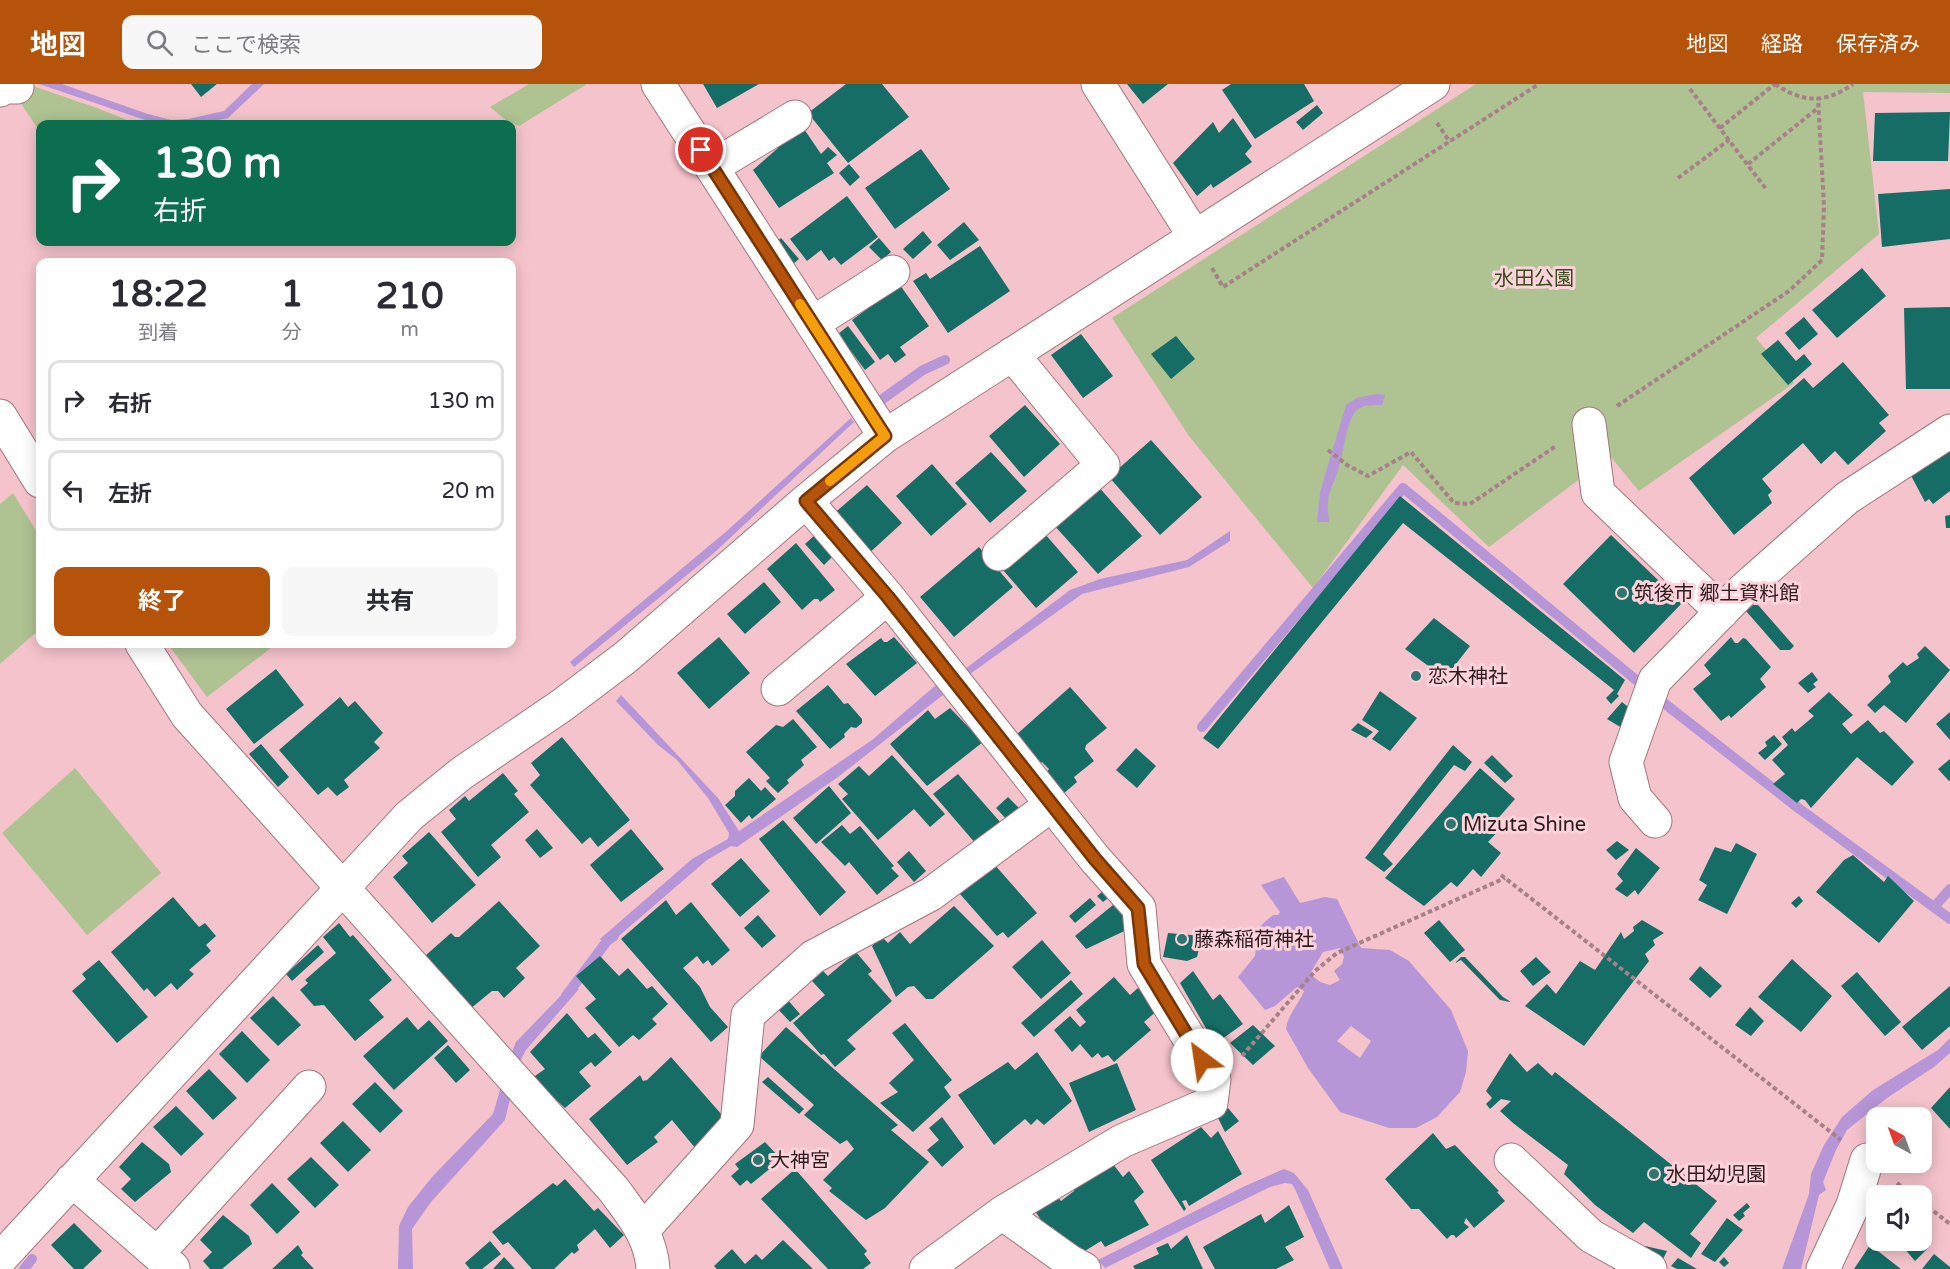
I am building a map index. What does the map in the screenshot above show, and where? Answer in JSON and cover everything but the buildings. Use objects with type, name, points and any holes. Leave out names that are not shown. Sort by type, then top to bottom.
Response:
[{"type":"street","points":[[658,84],[885,436]]},
{"type":"street","points":[[1098,84],[1195,237]]},
{"type":"street","points":[[0,1259],[409,816],[462,773],[561,706],[626,657],[806,501],[885,436],[1195,237],[1432,99]]},
{"type":"street","points":[[712,167],[795,117]]},
{"type":"street","points":[[813,323],[893,272]]},
{"type":"street","points":[[999,554],[1103,465],[1012,354]]},
{"type":"street","points":[[0,416],[36,474]]},
{"type":"street","points":[[1590,424],[1598,493],[1722,612]]},
{"type":"street","points":[[1655,821],[1635,798],[1626,762],[1655,680],[1744,589],[1847,498],[1950,431]]},
{"type":"street","points":[[806,501],[888,597],[1051,805],[1138,908],[1144,964],[1214,1080],[1211,1102],[1122,1141],[1002,1213],[927,1269]]},
{"type":"street","points":[[778,689],[888,597]]},
{"type":"street","points":[[145,648],[187,715],[614,1190],[643,1230],[652,1253],[653,1269]]},
{"type":"street","points":[[643,1230],[737,1125],[748,1015],[813,957],[931,894],[1051,805]]},
{"type":"street","points":[[72,1180],[166,1262],[309,1087]]},
{"type":"street","points":[[1511,1160],[1591,1236],[1650,1269]]},
{"type":"street","points":[[1823,1269],[1853,1205],[1866,1163]]},
{"type":"street","points":[[1002,1213],[1071,1266]]},
{"type":"path","points":[[1211,268],[1223,287],[1539,84]]},
{"type":"path","points":[[1720,128],[1775,84],[1789,94],[1806,99],[1824,99],[1840,93],[1853,84]]},
{"type":"path","points":[[1690,89],[1766,189]]},
{"type":"path","points":[[1328,450],[1347,465],[1368,477],[1411,452],[1454,503],[1470,504],[1789,291],[1822,260],[1824,206],[1818,98]]},
{"type":"path","points":[[1432,99],[1449,142]]},
{"type":"path","points":[[1748,164],[1818,108]]},
{"type":"path","points":[[1678,178],[1729,140]]},
{"type":"path","points":[[1214,1080],[1234,1064],[1315,971],[1337,953],[1503,877],[1866,1159]]},
{"type":"path","points":[[1884,1173],[1899,1185]]},
{"type":"path","points":[[1932,1210],[1950,1224]]},
{"type":"green space","points":[[27,84],[127,120],[36,120],[36,126],[16,96]]},
{"type":"green space","points":[[529,84],[587,84],[519,126],[516,125],[516,120],[506,120],[490,107]]},
{"type":"green space","name":"水田公園","points":[[1476,84],[1950,84],[1950,93],[1863,92],[1879,234],[1756,338],[1794,383],[1639,491],[1610,456],[1489,547],[1403,465],[1313,588],[1189,436],[1112,318]]},
{"type":"green space","points":[[13,493],[36,530],[36,632],[0,664],[0,504]]},
{"type":"green space","points":[[171,648],[271,648],[207,697]]},
{"type":"green space","points":[[75,768],[161,873],[87,935],[2,833]]},
{"type":"shaded area","points":[[39,84],[62,84],[171,120],[145,120]]},
{"type":"shaded area","points":[[252,84],[264,84],[228,118],[171,120],[188,119],[224,111]]},
{"type":"shaded area","points":[[1376,394],[1385,395],[1382,405],[1360,408],[1352,418],[1329,496],[1329,522],[1317,522],[1320,492],[1346,405],[1357,398]]},
{"type":"shaded area","points":[[851,418],[854,422],[714,553],[574,667],[570,662],[728,530]]},
{"type":"shaded area","points":[[1230,531],[1230,541],[1189,567],[1082,594],[970,674],[965,669],[1070,590],[1100,579],[1187,560]]},
{"type":"shaded area","points":[[936,685],[943,695],[838,777],[737,847],[731,846],[707,860],[606,947],[600,939],[692,859],[728,839],[729,833],[708,798],[677,760],[658,745],[616,701],[621,695],[718,798],[739,831],[872,740]]},
{"type":"shaded area","points":[[1284,877],[1300,903],[1325,897],[1337,899],[1361,948],[1390,950],[1409,961],[1451,1010],[1468,1051],[1466,1072],[1460,1092],[1437,1117],[1416,1128],[1389,1128],[1340,1112],[1308,1068],[1286,1029],[1304,991],[1297,987],[1275,1006],[1265,1010],[1238,977],[1255,956],[1258,928],[1280,912],[1261,885]],"holes":[[[1340,948],[1344,957],[1342,964],[1334,971],[1340,980],[1330,985],[1320,982],[1310,974],[1323,952]],[[1351,1026],[1371,1041],[1360,1058],[1337,1041]]]},
{"type":"shaded area","points":[[571,985],[579,989],[526,1050],[518,1065],[505,1120],[431,1202],[412,1229],[413,1269],[398,1269],[399,1226],[408,1207],[432,1177],[493,1114],[516,1042]]},
{"type":"shaded area","points":[[1950,1038],[1950,1053],[1934,1067],[1876,1107],[1866,1107],[1866,1115],[1847,1130],[1823,1182],[1826,1190],[1819,1195],[1801,1269],[1782,1269],[1809,1194],[1811,1174],[1824,1145],[1842,1117],[1873,1090],[1938,1050]]},
{"type":"shaded area","points":[[1284,1169],[1294,1173],[1308,1190],[1343,1269],[1330,1269],[1295,1189],[1292,1184],[1285,1183],[1270,1187],[1105,1268],[1098,1260],[1245,1186]]},
{"type":"waterway","points":[[870,408],[923,370],[945,360]]},
{"type":"waterway","points":[[1202,727],[1403,488],[1669,707],[1797,807],[1950,919]]},
{"type":"waterway","points":[[1934,907],[1950,889]]},
{"type":"waterway","points":[[566,996],[607,941],[614,936]]},
{"type":"waterway","points":[[24,1269],[32,1259]]},
{"type":"slow traffic","points":[[800,304],[885,436],[830,481]]},
{"type":"place","name":"筑後市 郷土資料館","points":[[1622,593]]},
{"type":"place","name":"恋木神社","points":[[1416,676]]},
{"type":"place","name":"Mizuta Shine","points":[[1451,824]]},
{"type":"place","name":"藤森稲荷神社","points":[[1182,939]]},
{"type":"place","name":"大神宮","points":[[758,1160]]},
{"type":"place","name":"水田幼児園","points":[[1654,1174]]},
{"type":"route","points":[[701,150],[885,436],[806,501],[888,597],[1051,805],[1138,908],[1144,964],[1202,1060]]}]
